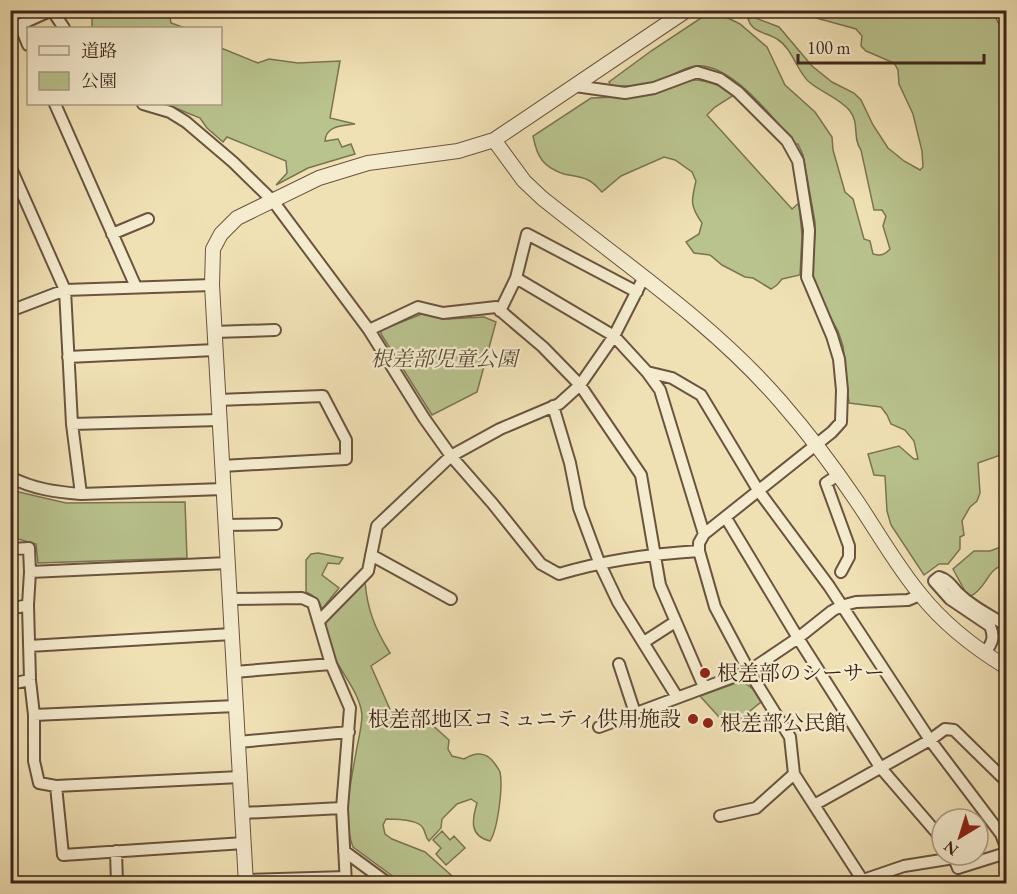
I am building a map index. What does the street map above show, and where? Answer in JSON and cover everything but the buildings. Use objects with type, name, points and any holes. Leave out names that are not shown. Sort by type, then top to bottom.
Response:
[{"type":"street","points":[[27,44],[15,27],[52,10],[63,27]]},
{"type":"street","points":[[230,599],[302,598],[313,603],[331,664],[350,708],[342,808],[346,880],[246,882],[214,332],[213,249],[221,234],[237,218],[319,178],[368,164],[458,151],[494,140],[687,10]]},
{"type":"street","points":[[575,86],[625,93],[654,88],[696,72],[720,79],[738,92],[787,141],[798,161],[809,230],[807,277],[839,358],[842,390],[841,422],[832,432],[704,534],[699,543],[699,551],[715,607],[749,671],[790,737],[794,774],[864,882],[904,866],[930,861]]},
{"type":"street","points":[[54,105],[136,287]]},
{"type":"street","points":[[147,105],[170,112],[186,122],[233,162],[273,201],[369,330],[424,418],[451,456],[541,564],[559,574],[599,562],[654,554],[699,551]]},
{"type":"street","points":[[494,140],[524,181],[542,198],[666,293],[743,363],[779,400],[816,444],[920,595],[947,623],[1006,667]]},
{"type":"street","points":[[10,166],[65,290],[72,424],[81,494]]},
{"type":"street","points":[[112,234],[148,219]]},
{"type":"street","points":[[500,311],[516,278],[527,234],[637,292]]},
{"type":"street","points":[[319,621],[368,572],[377,526],[451,456],[500,429],[553,406],[580,385],[614,336],[644,277]]},
{"type":"street","points":[[516,278],[614,336],[647,372],[660,390],[704,534]]},
{"type":"street","points":[[10,311],[65,290],[212,285]]},
{"type":"street","points":[[369,330],[418,307],[443,314],[496,307],[543,347],[580,385],[641,475],[660,585],[704,687]]},
{"type":"street","points":[[214,332],[275,330]]},
{"type":"street","points":[[68,357],[215,350]]},
{"type":"street","points":[[647,372],[672,378],[701,395],[758,490],[829,585],[930,740],[1001,834],[1006,847]]},
{"type":"street","points":[[218,400],[323,396],[346,440],[346,459],[222,466]]},
{"type":"street","points":[[553,406],[570,462],[579,508],[599,562],[618,602],[677,697]]},
{"type":"street","points":[[72,424],[219,420]]},
{"type":"street","points":[[838,475],[826,483],[849,546],[849,557],[841,572]]},
{"type":"street","points":[[10,477],[24,484],[57,492],[81,494],[223,489]]},
{"type":"street","points":[[726,518],[798,638],[880,767],[930,825]]},
{"type":"street","points":[[225,525],[276,524]]},
{"type":"street","points":[[10,549],[29,548],[30,680],[34,715],[34,761],[39,783],[56,786],[240,777]]},
{"type":"street","points":[[371,555],[450,599]]},
{"type":"street","points":[[30,572],[228,563]]},
{"type":"street","points":[[985,653],[993,641],[990,626],[950,599],[934,581],[939,577],[944,578],[961,596],[1006,625]]},
{"type":"street","points":[[598,727],[749,671],[841,606],[856,602],[908,600],[920,595]]},
{"type":"street","points":[[10,609],[28,605]]},
{"type":"street","points":[[644,642],[675,622]]},
{"type":"street","points":[[29,646],[232,634]]},
{"type":"street","points":[[234,672],[331,664]]},
{"type":"street","points":[[619,664],[635,713]]},
{"type":"street","points":[[10,684],[30,680]]},
{"type":"street","points":[[34,715],[236,706]]},
{"type":"street","points":[[814,805],[930,740],[945,729],[954,730],[1006,781]]},
{"type":"street","points":[[238,742],[349,732]]},
{"type":"street","points":[[720,816],[756,808],[794,774]]},
{"type":"street","points":[[56,786],[63,855],[244,843]]},
{"type":"street","points":[[242,813],[342,808]]},
{"type":"street","points":[[116,851],[117,884]]},
{"type":"street","points":[[344,851],[388,884]]},
{"type":"street","points":[[990,858],[1006,853]]},
{"type":"green space","points":[[92,11],[174,11],[170,18],[171,23],[182,27],[92,27]]},
{"type":"green space","points":[[775,11],[992,11],[1000,26],[1006,50],[1006,453],[978,463],[980,493],[977,501],[970,507],[962,521],[964,535],[960,537],[960,549],[948,564],[939,564],[924,575],[891,525],[887,511],[885,476],[874,475],[868,454],[899,446],[914,459],[918,459],[914,441],[905,430],[891,424],[881,407],[849,403],[843,346],[811,276],[815,222],[803,155],[798,144],[795,144],[751,94],[723,73],[709,67],[695,66],[681,70],[657,83],[706,81],[734,95],[707,115],[792,209],[799,203],[802,236],[800,275],[782,279],[771,289],[753,278],[745,277],[722,265],[710,255],[694,253],[686,242],[699,234],[702,223],[695,212],[693,203],[696,181],[692,172],[675,160],[664,157],[621,176],[602,192],[588,180],[564,174],[546,164],[539,155],[533,136],[591,98],[619,97],[633,86],[611,86],[609,82],[701,18],[716,16],[728,18],[740,24],[767,47],[785,85],[815,112],[832,137],[833,150],[845,192],[853,199],[864,239],[870,241],[873,254],[885,254],[890,249],[883,226],[886,216],[882,210],[874,210],[853,116],[841,102],[808,81],[782,43],[757,30],[748,19],[753,17],[779,27],[812,66],[861,100],[888,148],[920,170],[923,167],[922,151],[913,114],[899,84],[898,70],[894,63],[866,51],[861,46],[862,36],[856,29],[802,14],[793,17]]},
{"type":"green space","points":[[222,48],[258,63],[269,59],[298,63],[340,61],[330,118],[355,124],[332,129],[328,132],[325,141],[338,139],[342,147],[351,144],[355,154],[308,168],[276,185],[287,173],[286,161],[227,137],[223,142],[207,128],[200,118],[168,105],[222,105]]},
{"type":"green space","name":"根差部児童公園","points":[[422,314],[448,319],[484,317],[496,322],[477,392],[432,415],[381,334],[381,330]]},
{"type":"green space","points":[[10,490],[66,503],[185,502],[187,558],[38,563],[36,544],[11,537]]},
{"type":"green space","points":[[1006,545],[1006,565],[995,569],[977,592],[971,596],[966,593],[953,569],[974,551],[990,551]]},
{"type":"green space","points":[[318,553],[343,558],[339,564],[328,563],[322,575],[339,588],[322,609],[320,603],[306,592],[306,560],[311,554]]},
{"type":"green space","points":[[365,581],[373,618],[390,653],[371,666],[392,714],[410,718],[421,715],[449,740],[448,749],[452,756],[464,759],[477,754],[485,755],[492,760],[500,772],[499,807],[490,841],[483,839],[475,831],[473,821],[477,803],[471,799],[457,804],[442,819],[441,828],[429,841],[423,828],[417,823],[386,819],[383,825],[385,834],[425,852],[460,883],[402,883],[353,847],[348,810],[350,784],[362,715],[355,692],[330,647],[326,635],[326,622]]},
{"type":"green space","points":[[742,681],[753,689],[761,702],[729,728],[700,696]]},
{"type":"green space","points":[[442,831],[450,840],[454,836],[465,848],[446,865],[436,854],[441,848],[433,840]]},
{"type":"place","name":"根差部のシーサー","points":[[705,673]]},
{"type":"place","name":"根差部地区コミュニティ供用施設","points":[[693,719]]},
{"type":"place","name":"根差部公民館","points":[[708,723]]}]
